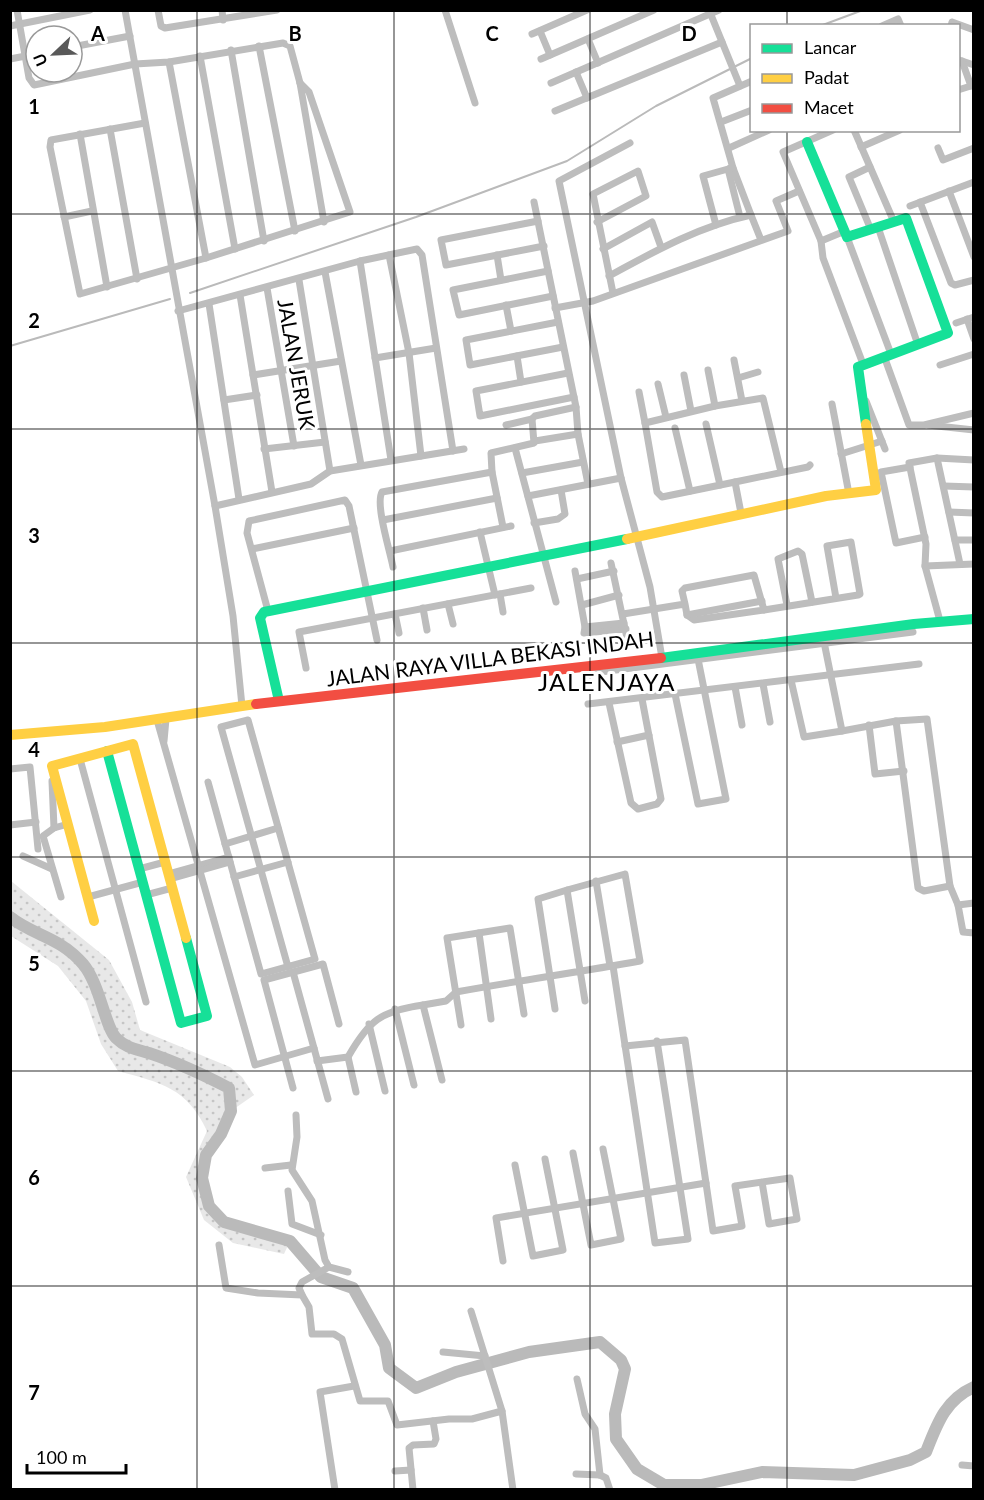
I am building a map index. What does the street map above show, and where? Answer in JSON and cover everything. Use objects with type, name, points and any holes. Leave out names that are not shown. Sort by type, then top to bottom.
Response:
[{"type":"street","points":[[17,10],[24,45]]},
{"type":"street","points":[[10,26],[90,10]]},
{"type":"street","points":[[125,10],[215,506],[233,616],[242,706]]},
{"type":"street","points":[[158,10],[161,26],[165,28],[277,10]]},
{"type":"street","points":[[222,10],[223,20]]},
{"type":"street","points":[[445,10],[476,103]]},
{"type":"street","points":[[550,55],[536,32],[587,10]]},
{"type":"street","points":[[541,59],[654,10]]},
{"type":"street","points":[[551,83],[719,10]]},
{"type":"street","points":[[710,12],[740,86]]},
{"type":"street","points":[[887,24],[898,19],[900,24]]},
{"type":"street","points":[[84,45],[130,36]]},
{"type":"street","points":[[588,39],[598,63]]},
{"type":"street","points":[[555,111],[722,42]]},
{"type":"street","points":[[84,75],[135,64],[169,62],[259,46],[283,43],[290,46],[300,83],[324,222]]},
{"type":"street","points":[[259,46],[295,231]]},
{"type":"street","points":[[231,50],[264,241]]},
{"type":"street","points":[[200,56],[235,249]]},
{"type":"street","points":[[960,61],[974,66]]},
{"type":"street","points":[[960,61],[972,85]]},
{"type":"street","points":[[169,62],[206,258]]},
{"type":"street","points":[[576,72],[587,98]]},
{"type":"street","points":[[740,216],[730,168],[729,148],[712,98],[750,82]]},
{"type":"street","points":[[145,123],[53,138],[50,143],[78,291],[82,294],[264,241],[348,213],[350,209],[309,92],[300,83]]},
{"type":"street","points":[[721,122],[750,111]]},
{"type":"street","points":[[110,129],[138,279]]},
{"type":"street","points":[[729,148],[765,132]]},
{"type":"street","points":[[830,132],[783,152],[821,241],[823,258],[863,364]]},
{"type":"street","points":[[855,132],[894,222]]},
{"type":"street","points":[[861,147],[895,132]]},
{"type":"street","points":[[80,134],[107,287]]},
{"type":"street","points":[[807,142],[846,234],[888,355],[908,423],[911,426],[924,425],[974,413]]},
{"type":"street","points":[[630,143],[559,180],[621,478],[655,611],[662,658]]},
{"type":"street","points":[[938,148],[944,160],[974,148]]},
{"type":"street","points":[[870,167],[849,177],[874,228],[918,345]]},
{"type":"street","points":[[730,168],[761,240]]},
{"type":"street","points":[[716,225],[704,176],[730,168]]},
{"type":"street","points":[[597,222],[646,196],[638,171],[593,194],[597,222],[613,293]]},
{"type":"street","points":[[910,206],[974,182]]},
{"type":"street","points":[[555,308],[613,293],[788,231],[776,201],[800,191]]},
{"type":"street","points":[[949,191],[974,257]]},
{"type":"street","points":[[534,202],[576,407],[578,434],[588,484]]},
{"type":"street","points":[[920,202],[951,283],[955,285],[974,280]]},
{"type":"street","points":[[64,217],[93,211]]},
{"type":"street","points":[[609,276],[683,236],[740,216],[752,215]]},
{"type":"street","points":[[279,701],[260,616],[268,611],[546,557],[741,513],[877,488],[880,445],[857,370],[863,364],[948,333],[906,218],[821,241]]},
{"type":"street","points":[[538,221],[441,240],[446,265],[544,246]]},
{"type":"street","points":[[603,249],[652,222],[661,247]]},
{"type":"street","points":[[178,311],[299,280],[360,261],[412,249],[421,252],[453,451]]},
{"type":"street","points":[[389,255],[409,353],[422,456]]},
{"type":"street","points":[[496,255],[501,280]]},
{"type":"street","points":[[360,261],[391,460]]},
{"type":"street","points":[[548,271],[453,290],[459,315],[553,296]]},
{"type":"street","points":[[325,272],[361,465]]},
{"type":"street","points":[[299,280],[330,471]]},
{"type":"street","name":"JALAN JERUK","points":[[267,288],[294,446]]},
{"type":"street","points":[[240,294],[272,492]]},
{"type":"street","points":[[209,304],[239,500]]},
{"type":"street","points":[[506,305],[511,331]]},
{"type":"street","points":[[957,323],[970,318],[974,339]]},
{"type":"street","points":[[558,322],[466,340],[471,365],[563,347]]},
{"type":"street","points":[[375,358],[436,348]]},
{"type":"street","points":[[940,365],[974,354]]},
{"type":"street","points":[[517,356],[521,382]]},
{"type":"street","points":[[734,360],[742,401]]},
{"type":"street","points":[[253,375],[341,361]]},
{"type":"street","points":[[708,369],[715,406]]},
{"type":"street","points":[[738,378],[758,372]]},
{"type":"street","points":[[568,373],[476,391],[480,416],[574,397]]},
{"type":"street","points":[[684,375],[691,411]]},
{"type":"street","points":[[658,384],[666,417]]},
{"type":"street","points":[[639,392],[659,495],[690,491],[810,465]]},
{"type":"street","points":[[224,400],[257,395]]},
{"type":"street","points":[[645,423],[691,411],[760,398],[765,400],[781,472]]},
{"type":"street","points":[[832,404],[849,494]]},
{"type":"street","points":[[506,425],[576,407]]},
{"type":"street","points":[[532,419],[535,441]]},
{"type":"street","points":[[706,424],[720,485]]},
{"type":"street","points":[[924,425],[974,430]]},
{"type":"street","points":[[675,428],[690,491]]},
{"type":"street","points":[[390,551],[507,527],[497,498],[491,453],[535,441],[578,434]]},
{"type":"street","points":[[264,449],[326,442]]},
{"type":"street","points":[[841,454],[880,445]]},
{"type":"street","points":[[515,448],[534,523],[546,557],[556,602]]},
{"type":"street","points":[[215,506],[311,484],[330,471],[464,449]]},
{"type":"street","points":[[940,621],[925,566],[925,537],[909,464],[937,458],[974,460]]},
{"type":"street","points":[[937,458],[960,564]]},
{"type":"street","points":[[522,473],[584,462]]},
{"type":"street","points":[[910,467],[881,472],[896,543],[925,537]]},
{"type":"street","points":[[393,567],[383,520],[380,496],[382,492],[492,472]]},
{"type":"street","points":[[528,496],[621,478]]},
{"type":"street","points":[[735,482],[741,513]]},
{"type":"street","points":[[944,486],[974,487]]},
{"type":"street","points":[[534,523],[558,519],[566,514],[561,490]]},
{"type":"street","points":[[383,520],[497,498]]},
{"type":"street","points":[[268,611],[247,529],[252,519],[343,500],[349,504],[369,591],[377,640]]},
{"type":"street","points":[[949,512],[974,513]]},
{"type":"street","points":[[252,549],[354,528]]},
{"type":"street","points":[[480,532],[503,612]]},
{"type":"street","points":[[955,540],[974,540]]},
{"type":"street","points":[[764,610],[754,575],[685,588],[682,591],[687,615],[694,620],[764,610],[787,605],[858,595],[861,592],[851,542],[827,546],[836,598]]},
{"type":"street","points":[[787,605],[778,559],[798,551],[802,554],[812,602]]},
{"type":"street","points":[[611,563],[627,638]]},
{"type":"street","points":[[925,566],[974,564]]},
{"type":"street","points":[[575,571],[585,627],[625,626]]},
{"type":"street","points":[[577,579],[614,571]]},
{"type":"street","points":[[306,668],[299,632],[531,588]]},
{"type":"street","points":[[582,605],[619,595]]},
{"type":"street","points":[[687,615],[762,601]]},
{"type":"street","points":[[448,604],[453,624]]},
{"type":"street","points":[[623,614],[655,611],[685,604]]},
{"type":"street","points":[[423,608],[428,630]]},
{"type":"street","points":[[395,614],[399,633]]},
{"type":"street","name":"JALAN RAYA VILLA BEKASI INDAH","points":[[10,735],[65,732],[279,701],[697,656],[824,640],[940,621],[974,619]]},
{"type":"street","points":[[842,731],[824,640],[913,632]]},
{"type":"street","points":[[585,674],[697,656],[728,798],[698,805],[675,694]]},
{"type":"street","points":[[588,704],[919,664]]},
{"type":"street","points":[[791,680],[804,737],[896,721],[924,718],[928,721],[950,886],[958,905],[963,932],[974,933]]},
{"type":"street","points":[[763,684],[770,722]]},
{"type":"street","points":[[735,687],[742,725]]},
{"type":"street","points":[[609,703],[631,803],[638,809],[660,801],[642,699]]},
{"type":"street","points":[[161,719],[164,741],[255,1065],[314,1048]]},
{"type":"street","points":[[293,1088],[264,980],[290,969],[315,959],[248,720],[221,727],[261,870],[290,969],[314,1048],[328,1099]]},
{"type":"street","points":[[896,721],[918,888],[924,891],[950,886]]},
{"type":"street","points":[[869,725],[875,774],[904,771]]},
{"type":"street","points":[[617,742],[649,735]]},
{"type":"street","points":[[52,766],[80,759],[107,751],[133,744],[207,1016],[182,1023],[107,751]]},
{"type":"street","points":[[80,759],[146,1002]]},
{"type":"street","points":[[52,766],[94,921]]},
{"type":"street","points":[[52,766],[54,828]]},
{"type":"street","points":[[10,769],[30,767],[38,849]]},
{"type":"street","points":[[208,782],[261,974],[323,964],[339,1024]]},
{"type":"street","points":[[10,825],[36,822]]},
{"type":"street","points":[[61,897],[43,836],[54,828],[68,824]]},
{"type":"street","points":[[225,844],[278,828]]},
{"type":"street","points":[[47,851],[23,856],[52,869]]},
{"type":"street","points":[[146,895],[170,880],[199,868],[230,860]]},
{"type":"street","points":[[139,869],[165,862]]},
{"type":"street","points":[[234,877],[288,862]]},
{"type":"street","points":[[356,1092],[348,1057],[369,1024],[395,1009],[446,1001],[456,992],[550,977],[580,972],[640,961],[625,874],[538,899],[550,977],[555,1009]]},
{"type":"street","points":[[596,881],[656,1243],[688,1239],[657,1041]]},
{"type":"street","points":[[88,897],[143,882]]},
{"type":"street","points":[[567,890],[585,1001]]},
{"type":"street","points":[[958,905],[974,903]]},
{"type":"street","points":[[461,1024],[447,938],[510,928],[524,1014]]},
{"type":"street","points":[[479,933],[491,1020]]},
{"type":"street","points":[[423,1005],[442,1080]]},
{"type":"street","points":[[395,1009],[414,1085]]},
{"type":"street","points":[[369,1024],[385,1091]]},
{"type":"street","points":[[625,1046],[685,1040],[713,1231],[742,1226],[735,1186],[762,1182],[790,1178],[797,1219],[769,1224],[762,1182]]},
{"type":"street","points":[[317,1061],[348,1057]]},
{"type":"street","points":[[296,1115],[297,1137],[291,1165],[294,1176],[311,1198],[321,1235],[321,1250],[327,1268]]},
{"type":"street","points":[[573,1153],[591,1245],[621,1239],[603,1149]]},
{"type":"street","points":[[515,1165],[533,1256],[563,1250],[545,1159]]},
{"type":"street","points":[[265,1168],[291,1165]]},
{"type":"street","points":[[503,1261],[496,1218],[647,1191],[706,1183]]},
{"type":"street","points":[[288,1191],[292,1224],[321,1235]]},
{"type":"street","points":[[219,1245],[228,1289],[302,1296]]},
{"type":"street","points":[[348,1272],[327,1268],[300,1285],[302,1296],[309,1307],[312,1334],[334,1334],[342,1339],[360,1401],[388,1401],[398,1425],[472,1419],[502,1411]]},
{"type":"street","points":[[471,1311],[502,1411],[513,1490]]},
{"type":"street","points":[[443,1352],[486,1358]]},
{"type":"street","points":[[577,1379],[585,1414],[595,1429],[600,1475]]},
{"type":"street","points":[[335,1490],[320,1393],[354,1386]]},
{"type":"street","points":[[413,1490],[409,1448],[413,1445],[434,1444],[436,1439],[434,1421]]},
{"type":"street","points":[[962,1465],[974,1466]]},
{"type":"street","points":[[395,1471],[411,1470]]},
{"type":"street","points":[[576,1474],[600,1475],[606,1478],[610,1490]]},
{"type":"shaded area","points":[[11,881],[109,960],[132,1002],[140,1030],[230,1067],[242,1077],[254,1095],[231,1111],[221,1134],[206,1155],[202,1178],[209,1206],[224,1222],[290,1241],[284,1254],[233,1243],[204,1220],[186,1177],[207,1131],[191,1105],[172,1089],[148,1079],[118,1071],[101,1044],[86,1001],[58,966],[11,936]]},
{"type":"waterway","points":[[825,24],[863,10]]},
{"type":"waterway","points":[[190,293],[416,217],[567,161],[656,106],[750,59]]},
{"type":"waterway","points":[[10,346],[170,299]]},
{"type":"waterway","points":[[10,917],[28,929],[56,942],[83,964],[94,982],[116,1038],[131,1048],[180,1065],[229,1088],[231,1111],[221,1134],[206,1155],[202,1178],[209,1206],[224,1222],[290,1241],[321,1277],[353,1288],[385,1345],[389,1368],[416,1388],[456,1372],[529,1352],[600,1342],[621,1360],[625,1369],[615,1414],[616,1439],[637,1469],[664,1485],[701,1485],[762,1472],[854,1475],[910,1460],[926,1452],[943,1414],[964,1392],[974,1387]]},
{"type":"traffic: fast","points":[[807,142],[847,237],[906,218],[948,333],[858,367],[866,424]]},
{"type":"traffic: fast","points":[[279,701],[260,618],[264,612],[627,539]]},
{"type":"traffic: fast","points":[[661,658],[914,624],[974,619]]},
{"type":"traffic: fast","points":[[107,751],[181,1023],[207,1016],[186,938]]},
{"type":"traffic: slow","points":[[627,539],[826,496],[876,490],[866,424]]},
{"type":"traffic: slow","points":[[10,735],[105,727],[256,704]]},
{"type":"traffic: slow","points":[[94,921],[52,766],[133,744],[186,938]]},
{"type":"traffic: jam","points":[[256,704],[661,658]]},
{"type":"district","name":"JALENJAYA","points":[[607,681]]}]
